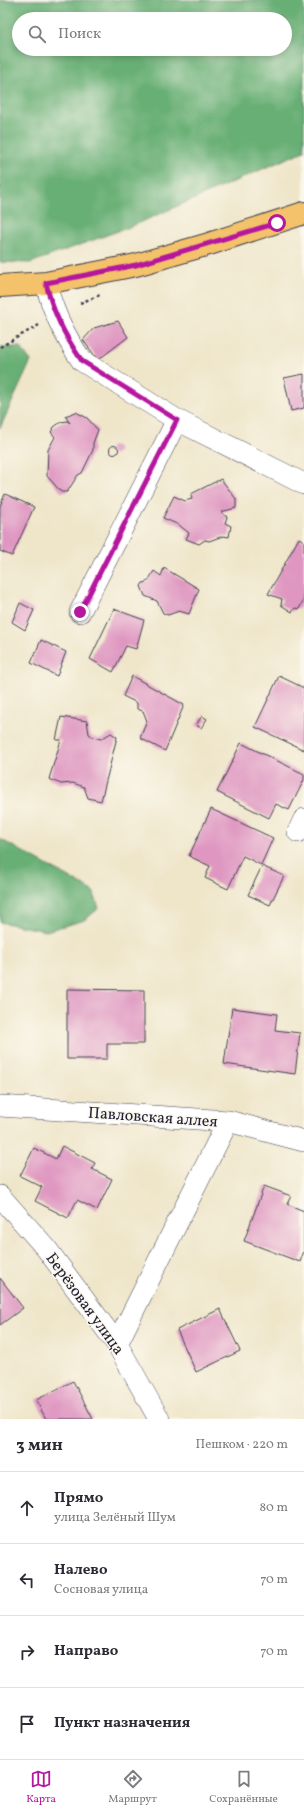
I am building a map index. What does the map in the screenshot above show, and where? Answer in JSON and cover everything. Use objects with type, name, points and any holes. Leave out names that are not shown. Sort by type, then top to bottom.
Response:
[{"type":"main road","points":[[0,286],[46,283],[136,265],[209,244],[304,213]]},
{"type":"street","points":[[46,283],[54,309],[82,361],[177,420],[304,484]]},
{"type":"street","points":[[80,612],[177,420]]},
{"type":"street","name":"Павловская аллея","points":[[0,1106],[228,1121],[304,1141]]},
{"type":"street","points":[[117,1344],[228,1121]]},
{"type":"street","name":"Берёзовая улица","points":[[0,1196],[46,1248],[117,1344],[159,1419]]},
{"type":"path","points":[[0,346],[39,326]]},
{"type":"green space","points":[[0,0],[304,0],[304,151],[132,226],[30,263],[0,262]]},
{"type":"green space","points":[[0,347],[20,347],[31,361],[0,428]]},
{"type":"green space","points":[[0,839],[93,891],[99,908],[85,920],[46,931],[0,922]]},
{"type":"building","points":[[118,321],[128,337],[98,360],[83,340],[94,328]]},
{"type":"building","points":[[304,374],[304,408],[291,411],[284,378]]},
{"type":"building","points":[[76,412],[87,418],[98,430],[93,443],[93,450],[82,473],[78,475],[67,492],[61,492],[47,476],[48,450],[55,437],[51,432],[54,427],[61,422],[67,421],[70,423],[65,416]]},
{"type":"building","points":[[112,446],[116,446],[118,450],[116,454],[112,454],[110,452],[110,448]]},
{"type":"building","points":[[221,479],[236,499],[236,508],[221,512],[227,517],[225,523],[231,526],[229,537],[223,536],[209,541],[205,540],[199,544],[186,539],[189,533],[179,525],[163,518],[174,496],[185,501],[192,499],[191,494]]},
{"type":"building","points":[[5,494],[34,507],[12,556],[0,551],[0,506]]},
{"type":"building","points":[[299,538],[304,541],[304,599],[299,609],[295,608],[292,612],[281,605],[282,599],[268,594]]},
{"type":"building","points":[[164,568],[199,589],[189,614],[179,611],[168,615],[163,613],[157,601],[145,596],[141,586],[143,583],[148,581],[154,571],[161,576]]},
{"type":"building","points":[[20,603],[34,610],[25,630],[12,622]]},
{"type":"building","points":[[114,609],[144,620],[136,649],[126,646],[113,672],[90,659]]},
{"type":"building","points":[[41,640],[66,652],[57,676],[31,663]]},
{"type":"building","points":[[132,676],[184,705],[165,751],[140,738],[147,721],[143,711],[137,709],[137,703],[123,696]]},
{"type":"building","points":[[279,676],[304,688],[304,750],[255,727]]},
{"type":"building","points":[[202,716],[207,719],[201,728],[196,725]]},
{"type":"building","points":[[61,717],[87,721],[89,734],[93,737],[101,739],[111,733],[117,737],[101,801],[88,798],[84,787],[73,783],[61,784],[49,779],[61,740],[56,740]]},
{"type":"building","points":[[241,743],[304,774],[304,780],[289,810],[276,804],[269,818],[217,792]]},
{"type":"building","points":[[211,809],[273,838],[261,865],[243,856],[228,889],[205,878],[210,866],[189,856]]},
{"type":"building","points":[[262,866],[284,876],[270,905],[248,895]]},
{"type":"building","points":[[67,989],[144,990],[144,1044],[107,1044],[107,1059],[67,1059]]},
{"type":"building","points":[[232,1008],[277,1014],[275,1030],[300,1033],[295,1074],[224,1064]]},
{"type":"building","points":[[62,1146],[95,1163],[92,1169],[112,1179],[97,1210],[77,1200],[68,1218],[35,1201],[42,1187],[20,1176],[34,1148],[56,1159]]},
{"type":"building","points":[[264,1186],[291,1196],[287,1204],[304,1211],[304,1251],[300,1262],[244,1241]]},
{"type":"building","points":[[0,1278],[23,1308],[0,1325]]},
{"type":"building","points":[[220,1309],[240,1351],[196,1372],[177,1330]]},
{"type":"building","points":[[73,1381],[93,1419],[46,1419],[36,1400]]},
{"type":"route","points":[[80,612],[177,420],[82,361],[54,309],[46,283],[136,265],[277,223]]}]
